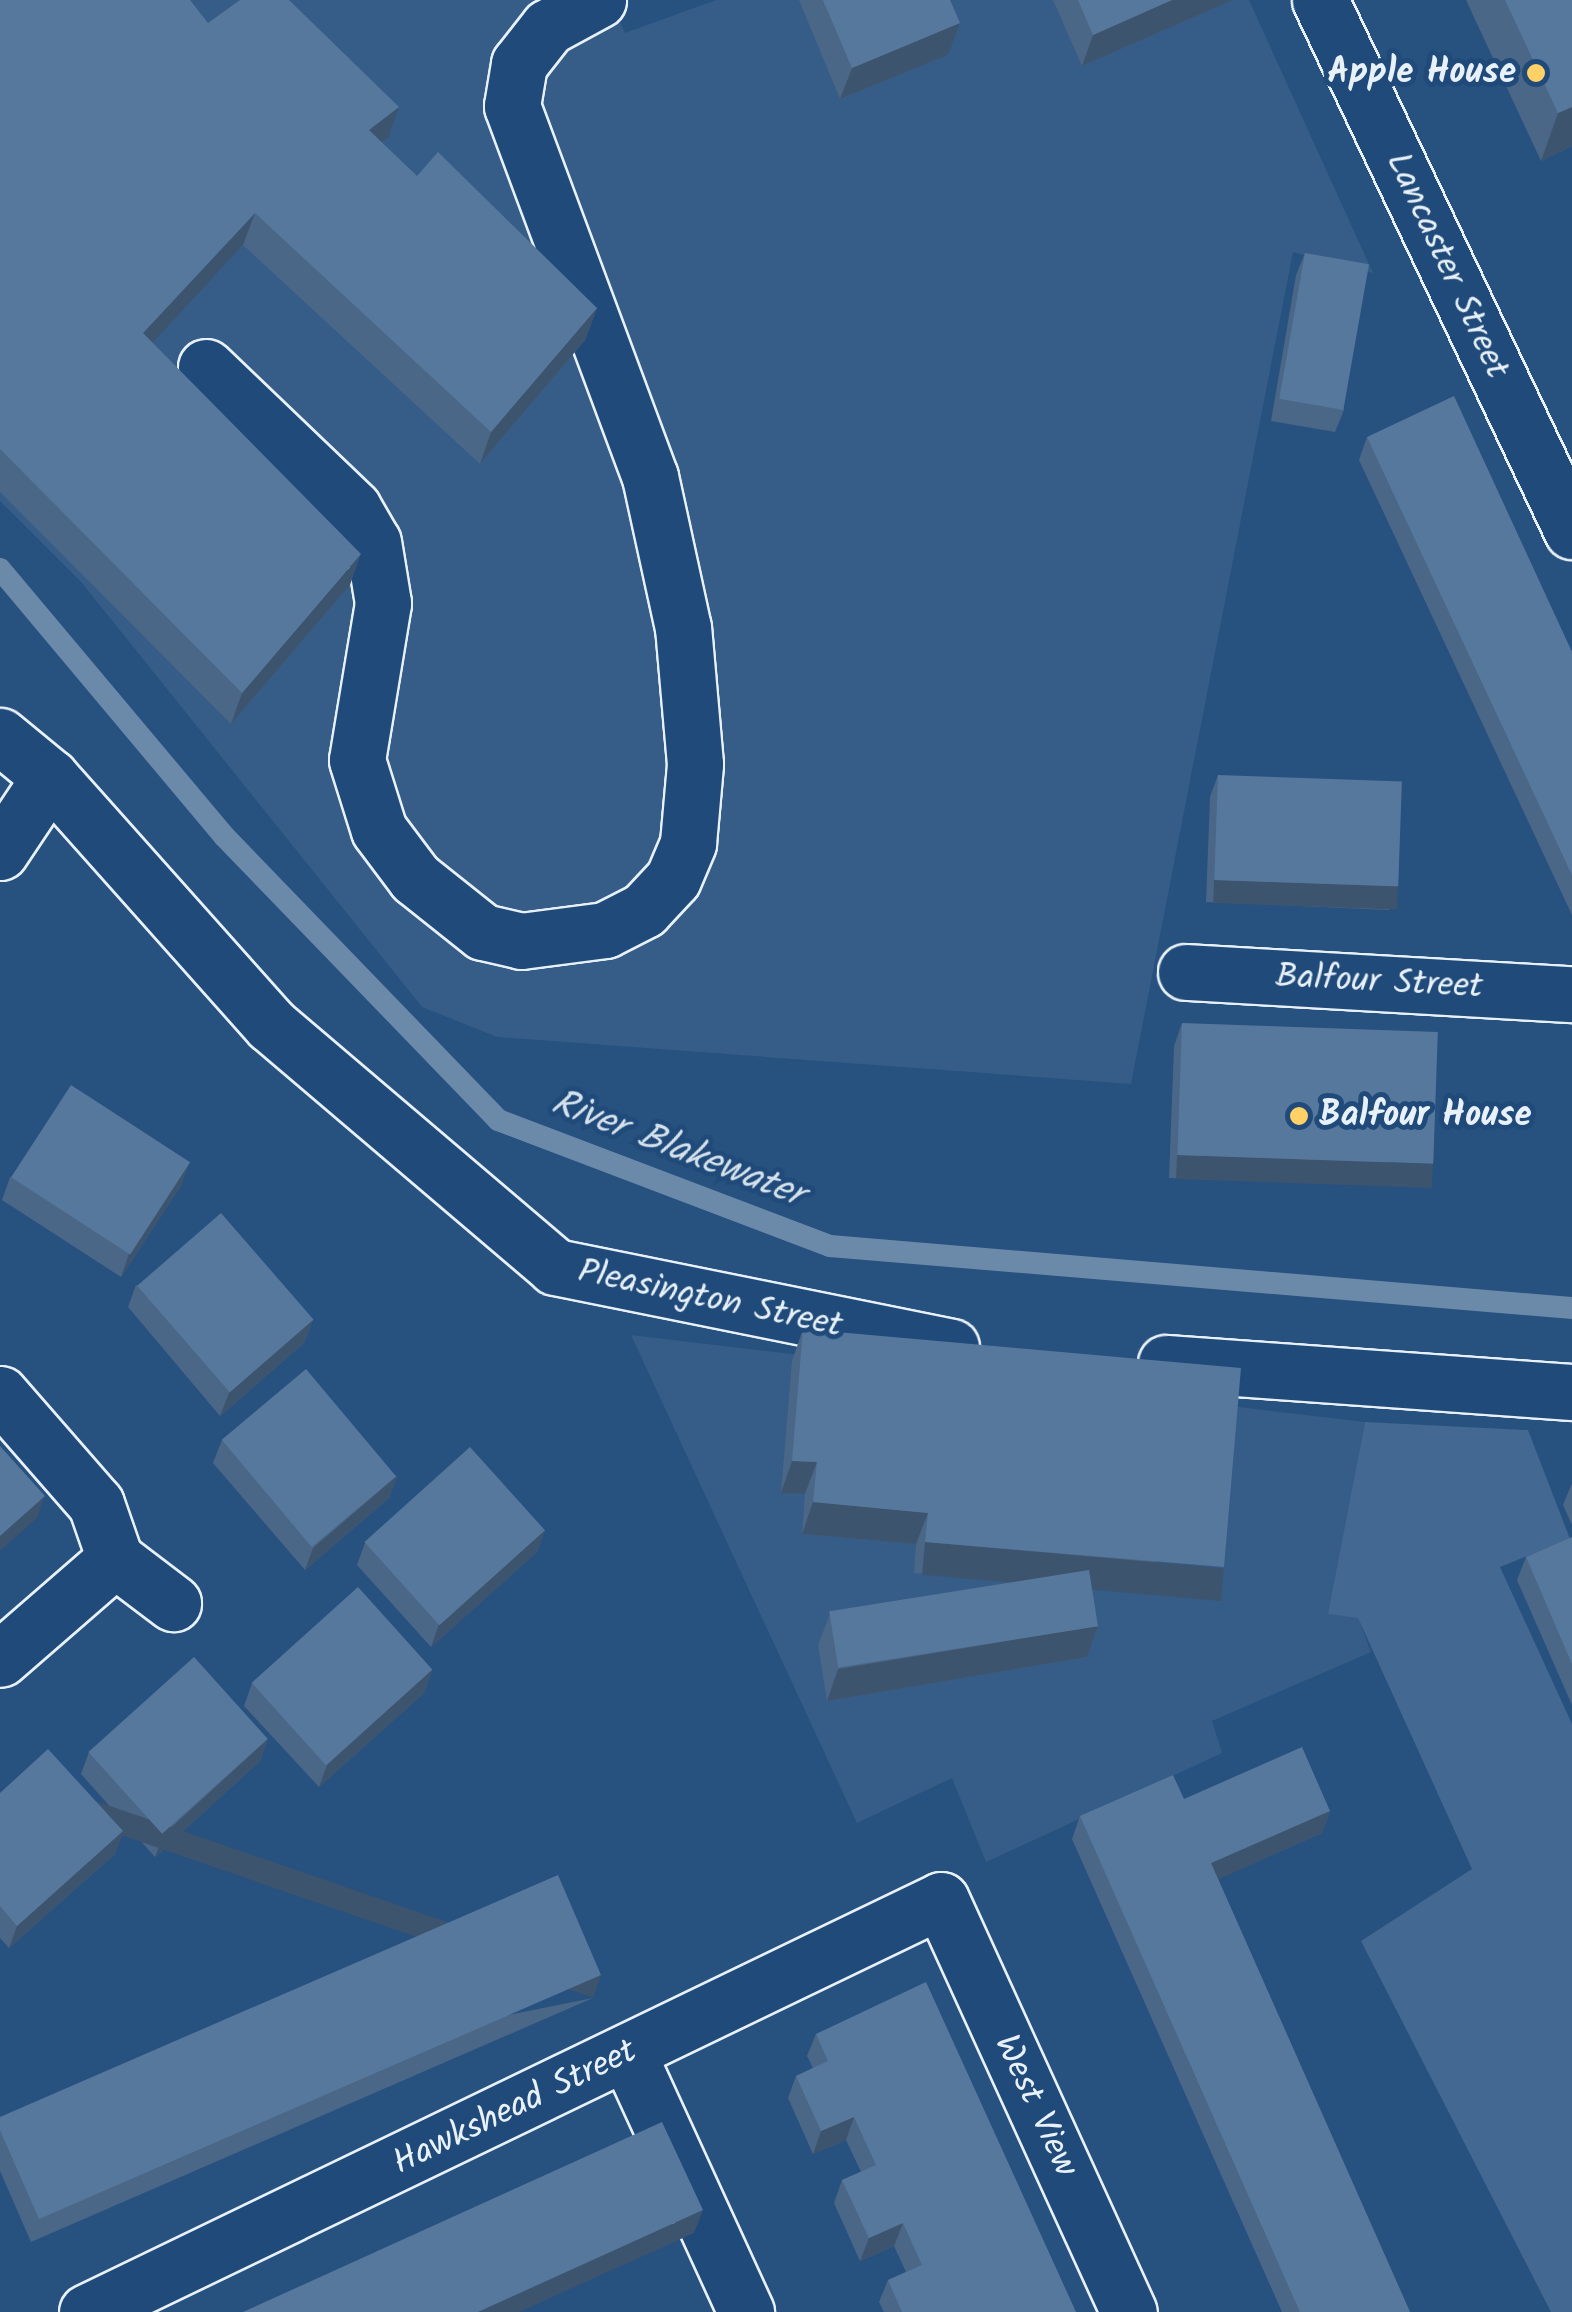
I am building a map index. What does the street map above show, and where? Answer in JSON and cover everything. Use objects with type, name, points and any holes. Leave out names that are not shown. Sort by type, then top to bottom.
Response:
[{"type":"street","points":[[206,367],[353,508],[373,542],[383,603],[357,760],[379,830],[415,878],[483,932],[521,941],[604,930],[644,910],[673,879],[688,843],[695,764],[682,628],[650,477],[512,106],[519,64],[548,26],[598,0]]},
{"type":"street","name":"Lancaster Street","points":[[1320,0],[1572,532]]},
{"type":"street","name":"Pleasington Street","points":[[0,736],[50,778],[271,1026],[556,1267],[920,1345],[998,1351]]},
{"type":"street","points":[[0,852],[50,778]]},
{"type":"street","name":"Balfour Street","points":[[1186,972],[1572,994]]},
{"type":"street","points":[[1117,1359],[1572,1392]]},
{"type":"street","points":[[0,1394],[96,1504],[115,1559],[173,1602]]},
{"type":"street","points":[[0,1659],[115,1559]]},
{"type":"street","name":"Hawkshead Street","points":[[87,2312],[941,1900]]},
{"type":"street","name":"West View","points":[[941,1900],[1129,2312]]},
{"type":"street","points":[[628,2054],[746,2312]]},
{"type":"shaded area","points":[[0,0],[610,0],[625,33],[716,0],[1249,0],[1373,273],[1293,252],[1131,1084],[497,1037],[422,1007],[82,583],[0,501]]},
{"type":"shaded area","points":[[631,1335],[1365,1422],[1329,1613],[1358,1617],[1371,1652],[1212,1721],[1222,1753],[986,1862],[952,1778],[857,1823]]},
{"type":"shaded area","points":[[1365,1422],[1528,1430],[1570,1539],[1500,1567],[1572,1724],[1572,2312],[1551,2312],[1361,1941],[1472,1869],[1358,1618],[1328,1614]]},
{"type":"building","points":[[0,0],[190,0],[208,23],[240,0],[289,0],[399,107],[369,130],[417,176],[438,152],[597,308],[491,432],[255,213],[143,333],[361,554],[242,693],[0,449]]},
{"type":"building","points":[[823,0],[950,0],[960,23],[852,68]]},
{"type":"building","points":[[1078,0],[1172,0],[1093,35]]},
{"type":"building","points":[[1505,0],[1572,0],[1572,107],[1558,113]]},
{"type":"building","points":[[1305,253],[1369,264],[1343,410],[1279,399]]},
{"type":"building","points":[[1454,396],[1572,652],[1572,875],[1367,437]]},
{"type":"building","points":[[1218,775],[1402,781],[1398,886],[1214,880]]},
{"type":"building","name":"Balfour House","points":[[1182,1023],[1438,1032],[1433,1164],[1177,1155]]},
{"type":"building","points":[[71,1085],[190,1162],[130,1255],[11,1177]]},
{"type":"building","points":[[221,1213],[314,1319],[230,1392],[137,1286]]},
{"type":"building","points":[[803,1329],[1241,1368],[1224,1567],[925,1542],[928,1513],[813,1502],[817,1462],[792,1461]]},
{"type":"building","points":[[306,1369],[396,1476],[312,1547],[222,1440]]},
{"type":"building","points":[[0,1446],[45,1496],[0,1536]]},
{"type":"building","points":[[470,1447],[545,1530],[439,1625],[364,1542]]},
{"type":"building","points":[[1572,1537],[1572,1664],[1526,1557]]},
{"type":"building","points":[[1089,1570],[1098,1626],[838,1667],[829,1611]]},
{"type":"building","points":[[358,1587],[432,1669],[326,1765],[252,1683]]},
{"type":"building","points":[[194,1657],[268,1739],[162,1834],[88,1752]]},
{"type":"building","points":[[1302,1747],[1330,1811],[1211,1863],[1410,2312],[1300,2312],[1080,1816],[1173,1775],[1184,1799]]},
{"type":"building","points":[[48,1749],[123,1831],[17,1926],[0,1906],[0,1793]]},
{"type":"building","points":[[558,1875],[601,1975],[39,2219],[0,2130],[0,2117]]},
{"type":"building","points":[[926,1982],[1076,2312],[902,2312],[888,2280],[922,2265],[903,2223],[869,2238],[842,2180],[876,2165],[854,2117],[821,2131],[796,2076],[828,2061],[816,2034]]},
{"type":"building","points":[[662,2122],[703,2210],[478,2312],[243,2312]]},
{"type":"waterway","name":"River Blakewater","points":[[0,569],[224,836],[498,1120],[830,1246],[1572,1308]]},
{"type":"place","name":"Apple House","points":[[1536,73]]},
{"type":"place","name":"Balfour House","points":[[1299,1116]]}]
